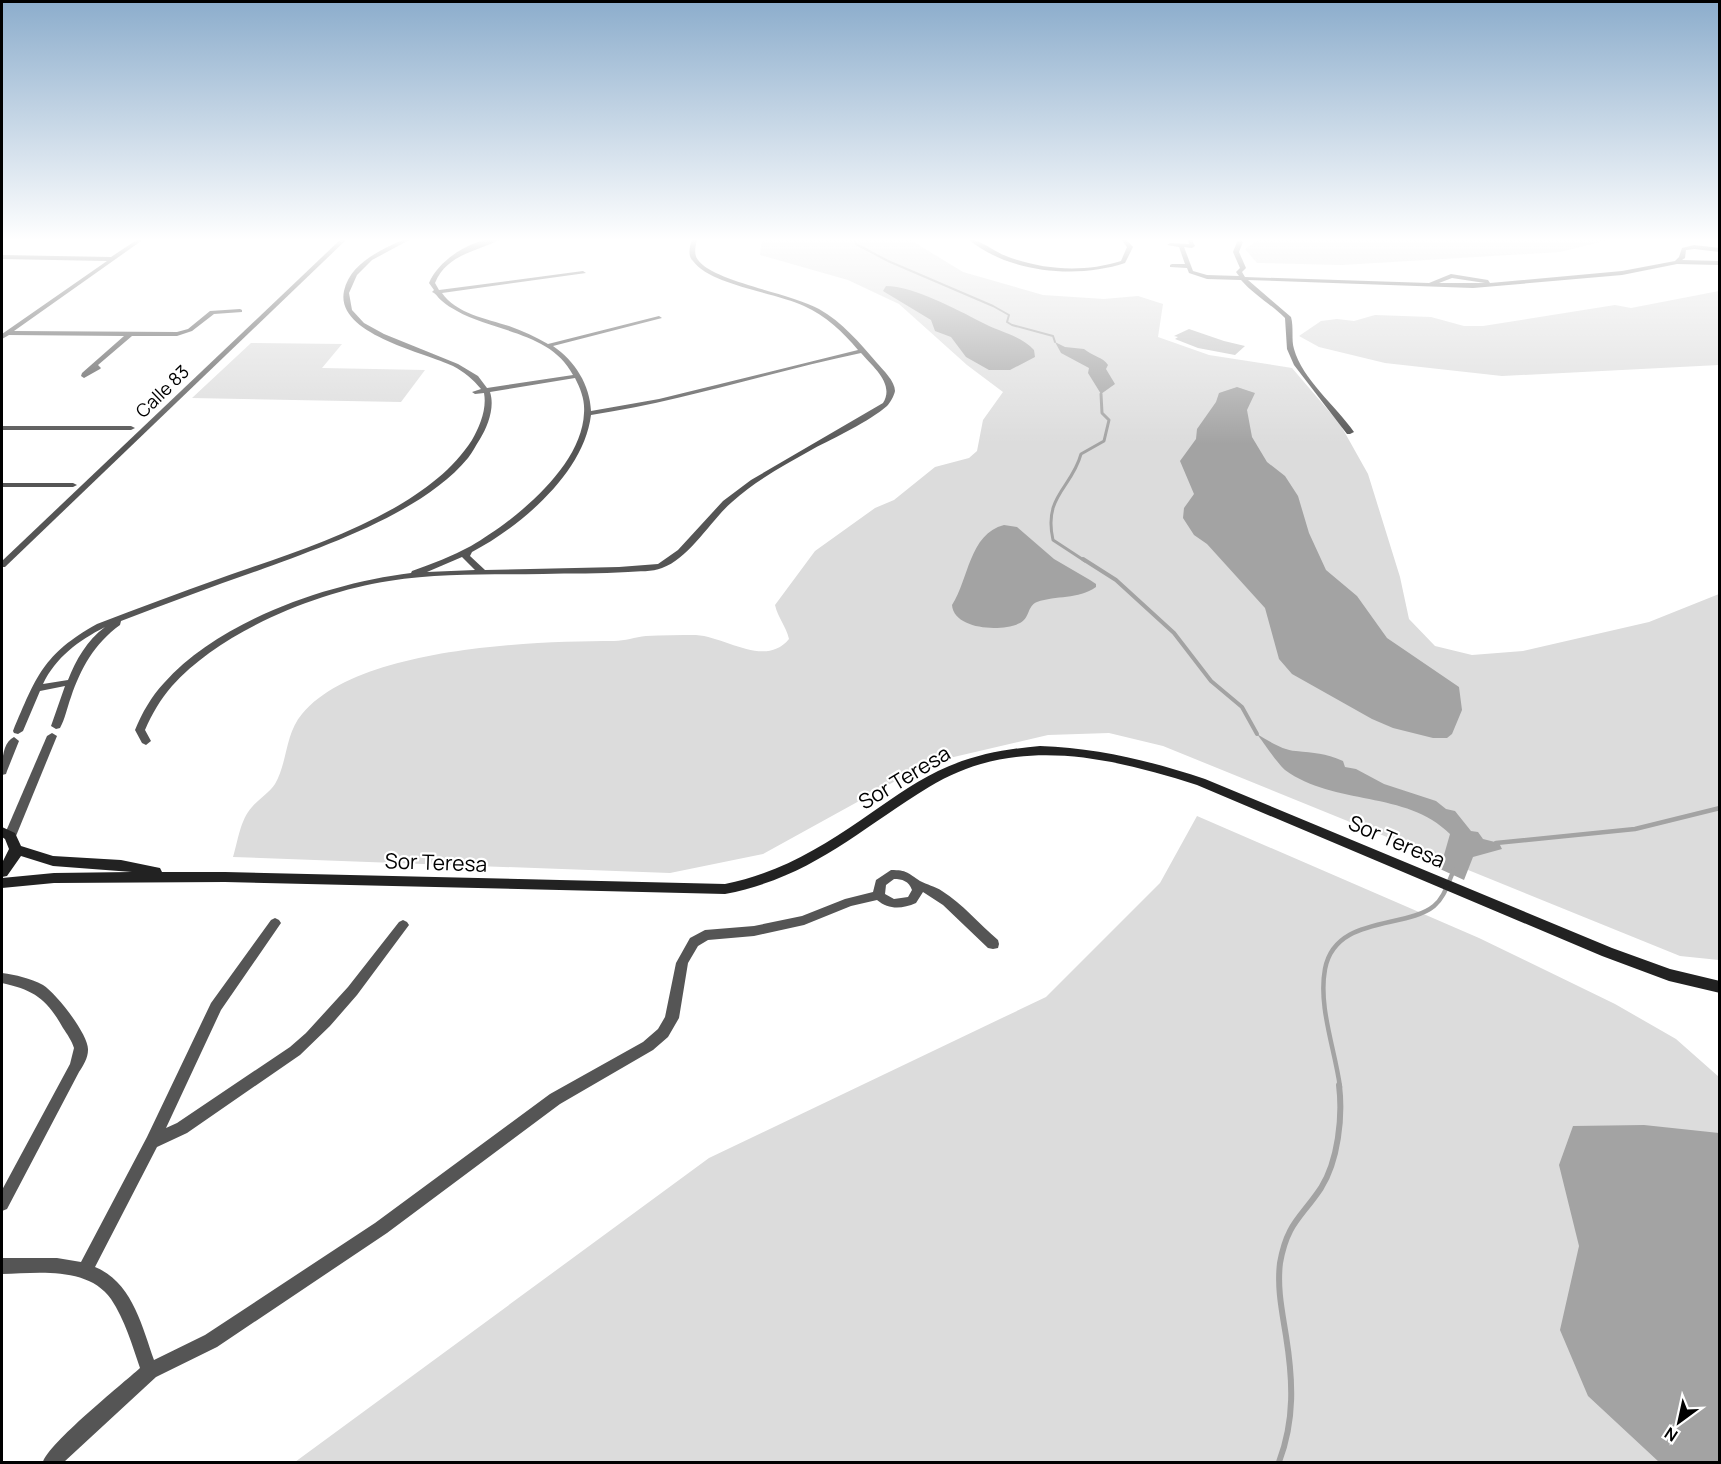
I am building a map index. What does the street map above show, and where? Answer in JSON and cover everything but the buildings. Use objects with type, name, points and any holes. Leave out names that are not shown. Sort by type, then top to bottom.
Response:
[{"type":"street","points":[[5,333],[42,307]]},
{"type":"street","name":"Calle 83","points":[[2,565],[272,307]]},
{"type":"street","points":[[2,771],[47,664],[62,649],[100,626],[319,545],[398,507],[434,484],[457,464],[481,431],[487,392],[473,377],[442,358],[374,332],[349,312],[348,307]]},
{"type":"street","points":[[400,578],[420,572],[468,550],[523,512],[558,479],[578,448],[590,413],[584,387],[568,363],[547,345],[520,331],[454,307]]},
{"type":"street","points":[[146,741],[140,730],[155,700],[195,659],[254,623],[313,598],[369,582],[400,578],[648,568],[669,561],[680,554],[736,494],[885,404],[891,396],[892,388],[862,351],[842,329],[812,307]]},
{"type":"street","points":[[1276,307],[1288,317],[1290,351],[1300,369],[1338,412],[1350,432]]},
{"type":"street","points":[[5,333],[181,333],[190,330],[212,312],[240,311]]},
{"type":"street","points":[[547,345],[659,318]]},
{"type":"street","points":[[94,366],[130,334]]},
{"type":"street","points":[[590,413],[636,406],[786,367],[862,351]]},
{"type":"street","points":[[476,394],[577,376]]},
{"type":"street","points":[[473,377],[476,394],[486,408]]},
{"type":"street","points":[[2,428],[131,428]]},
{"type":"street","points":[[2,485],[73,485]]},
{"type":"street","points":[[468,550],[466,557],[468,561],[484,573]]},
{"type":"street","points":[[2,872],[14,856],[9,839],[54,731],[71,682],[85,655],[97,639],[138,611]]},
{"type":"street","points":[[36,689],[71,682]]},
{"type":"street","name":"Sor Teresa","points":[[2,884],[54,878],[225,877],[654,889],[741,886],[781,875],[810,861],[920,787],[964,765],[1017,753],[1059,750],[1134,761],[1192,779],[1643,966],[1719,987]]},
{"type":"street","name":"Sor Teresa","points":[[9,839],[53,861],[225,877]]},
{"type":"street","points":[[879,894],[880,883],[891,875],[905,876],[916,884],[928,887],[944,899],[993,944]]},
{"type":"street","points":[[879,894],[890,903],[905,903],[916,895],[916,884]]},
{"type":"street","points":[[52,1462],[150,1371],[211,1341],[381,1228],[555,1099],[648,1046],[663,1033],[672,1018],[682,963],[694,942],[705,935],[754,931],[804,920],[849,902],[879,894]]},
{"type":"street","points":[[84,1272],[152,1142],[216,1007],[275,923]]},
{"type":"street","points":[[152,1142],[182,1128],[295,1051],[349,994],[404,925]]},
{"type":"street","points":[[2,978],[24,982],[47,993],[59,1006],[80,1044],[81,1052],[2,1204]]},
{"type":"street","points":[[2,1266],[61,1266],[84,1272],[109,1284],[121,1301],[150,1371]]},
{"type":"shaded area","points":[[903,307],[1162,307],[1158,337],[1209,355],[1292,368],[1340,424],[1368,474],[1400,577],[1409,619],[1435,646],[1472,655],[1523,651],[1649,622],[1719,594],[1719,960],[1680,956],[1163,746],[1109,733],[1048,735],[928,763],[763,854],[670,873],[233,857],[242,824],[248,812],[275,784],[296,722],[328,692],[363,674],[404,661],[449,652],[539,643],[618,641],[646,636],[696,635],[757,651],[769,651],[779,647],[789,639],[775,605],[815,551],[875,508],[894,500],[935,467],[969,458],[977,451],[983,420],[1003,392],[967,365]]},
{"type":"shaded area","points":[[910,307],[952,307],[1016,337],[1034,350],[1035,357],[1010,370],[989,370],[966,357],[951,337],[935,331],[931,320]]},
{"type":"shaded area","points":[[1600,307],[1719,307],[1719,365],[1502,376],[1385,363],[1319,347],[1299,336],[1321,321],[1337,319],[1354,321],[1375,315],[1431,317],[1464,326],[1483,326]]},
{"type":"shaded area","points":[[1055,342],[1065,347],[1084,349],[1103,360],[1108,365],[1106,369],[1115,384],[1101,394],[1088,373],[1089,368],[1061,353]]},
{"type":"shaded area","points":[[251,343],[342,344],[322,368],[425,370],[401,402],[192,398]]},
{"type":"shaded area","points":[[1237,387],[1255,393],[1247,410],[1252,437],[1267,462],[1285,476],[1298,496],[1309,533],[1326,570],[1357,596],[1387,638],[1459,687],[1462,710],[1452,734],[1447,738],[1433,738],[1393,728],[1372,719],[1292,674],[1279,659],[1265,608],[1207,544],[1194,535],[1183,518],[1184,508],[1194,494],[1180,461],[1196,439],[1197,429],[1216,402],[1219,393]]},
{"type":"shaded area","points":[[1004,525],[1017,527],[1054,559],[1096,584],[1096,587],[1082,594],[1037,602],[1023,621],[1012,626],[980,627],[961,620],[952,605],[971,559],[984,538],[992,530]]},
{"type":"shaded area","points":[[1257,734],[1286,749],[1336,758],[1343,761],[1345,767],[1356,769],[1384,784],[1436,801],[1446,809],[1455,811],[1471,831],[1478,832],[1483,839],[1499,843],[1502,849],[1473,857],[1464,880],[1440,869],[1450,834],[1432,820],[1413,810],[1325,789],[1304,781],[1282,767]]},
{"type":"shaded area","points":[[1197,816],[1479,938],[1615,1004],[1676,1039],[1719,1077],[1719,1462],[295,1462],[709,1158],[1046,997],[1160,883]]},
{"type":"shaded area","points":[[1644,1125],[1719,1133],[1719,1462],[1659,1462],[1588,1396],[1560,1330],[1579,1246],[1559,1165],[1573,1126]]},
{"type":"waterway","points":[[995,307],[1009,315],[1007,322],[1012,325],[1053,336],[1055,342]]},
{"type":"waterway","points":[[1085,561],[1053,540],[1052,513],[1055,502],[1077,466],[1081,454],[1104,441],[1109,420],[1102,413],[1101,394]]},
{"type":"waterway","points":[[1083,559],[1116,580],[1174,633],[1211,681],[1242,707],[1257,734]]},
{"type":"waterway","points":[[1496,843],[1635,829],[1720,808]]},
{"type":"waterway","points":[[1340,1087],[1325,1013],[1323,983],[1331,952],[1342,940],[1356,931],[1407,918],[1434,906],[1444,894],[1454,870]]},
{"type":"waterway","points":[[1279,1462],[1288,1431],[1291,1400],[1290,1368],[1280,1290],[1280,1263],[1291,1230],[1321,1188],[1332,1165],[1340,1125],[1339,1085]]}]
